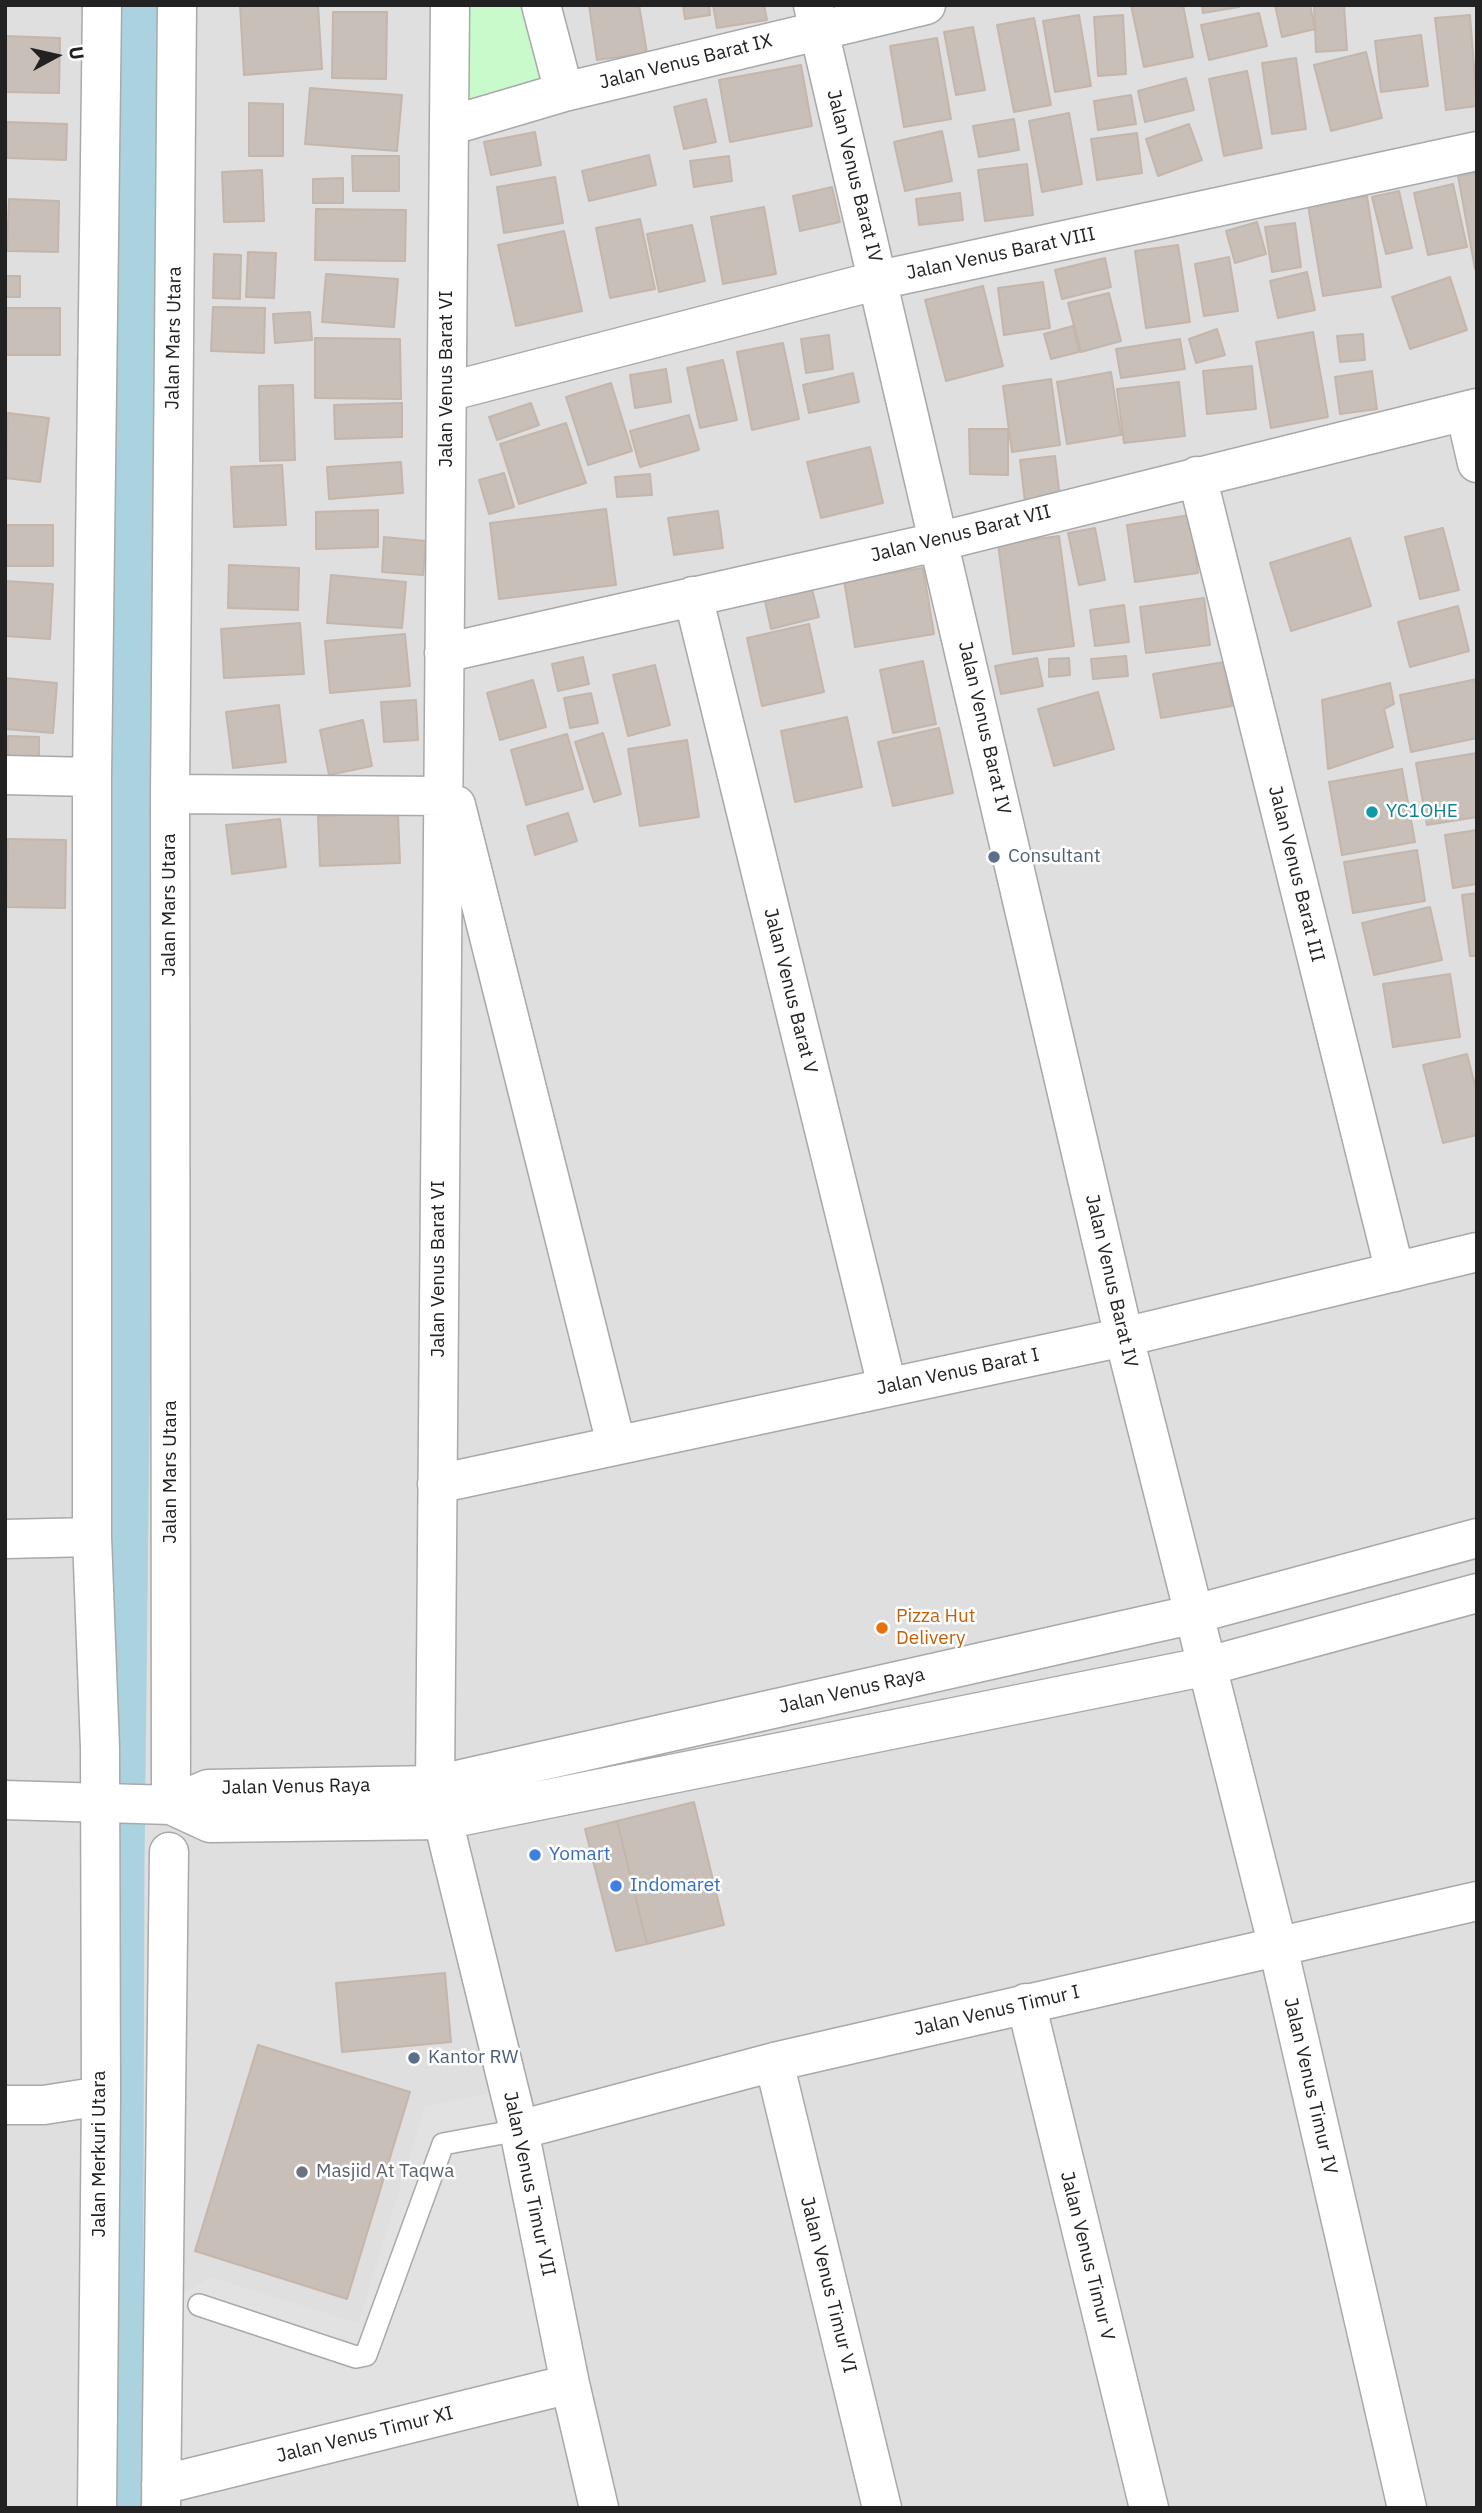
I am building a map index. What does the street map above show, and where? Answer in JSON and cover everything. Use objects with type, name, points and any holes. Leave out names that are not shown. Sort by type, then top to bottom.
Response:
[{"type":"street","points":[[99,1801],[92,1537],[92,777],[102,5]]},
{"type":"street","name":"Jalan Mars Utara","points":[[171,1805],[170,794],[177,5]]},
{"type":"street","name":"Jalan Venus Barat VI","points":[[439,1803],[437,1484],[450,5]]},
{"type":"street","points":[[541,5],[564,92]]},
{"type":"street","name":"Jalan Venus Barat IX","points":[[449,126],[816,17],[926,5]]},
{"type":"street","name":"Jalan Venus Barat IV","points":[[816,17],[941,541],[1124,1337],[1208,1666]]},
{"type":"street","name":"Jalan Venus Barat VIII","points":[[447,392],[879,280],[1477,151]]},
{"type":"street","points":[[1471,409],[1477,463]]},
{"type":"street","name":"Jalan Venus Barat VII","points":[[444,653],[941,541],[1471,409]]},
{"type":"street","name":"Jalan Venus Barat III","points":[[1197,476],[1395,1272]]},
{"type":"street","name":"Jalan Venus Barat V","points":[[693,596],[887,1386]]},
{"type":"street","name":"Jalan Venus Barat VI","points":[[444,753],[616,1444]]},
{"type":"street","points":[[5,775],[92,777]]},
{"type":"street","points":[[170,794],[443,796]]},
{"type":"street","name":"Jalan Venus Barat I","points":[[437,1484],[1124,1337],[1477,1252]]},
{"type":"street","points":[[5,1539],[92,1537]]},
{"type":"street","name":"Jalan Venus Raya","points":[[439,1803],[1195,1614],[1477,1538]]},
{"type":"street","name":"Jalan Venus Raya","points":[[171,1805],[210,1824],[439,1803],[1208,1666],[1477,1593]]},
{"type":"street","name":"Jalan Venus Timur IV","points":[[1208,1666],[1278,1947],[1407,2508]]},
{"type":"street","points":[[5,1800],[171,1805]]},
{"type":"street","name":"Jalan Merkuri Utara","points":[[97,2508],[101,2096],[99,1801]]},
{"type":"street","name":"Jalan Venus Timur VII","points":[[439,1803],[519,2130],[570,2385],[599,2508]]},
{"type":"street","points":[[161,2496],[169,1852]]},
{"type":"street","name":"Jalan Venus Timur I","points":[[519,2130],[774,2062],[1477,1901]]},
{"type":"street","name":"Jalan Venus Timur V","points":[[1026,2004],[1149,2508]]},
{"type":"street","name":"Jalan Venus Timur VI","points":[[774,2062],[882,2508]]},
{"type":"street","points":[[5,2105],[44,2105],[101,2096]]},
{"type":"street","name":"Jalan Venus Timur XI","points":[[161,2496],[570,2385]]},
{"type":"lane","points":[[199,2305],[356,2357],[366,2355],[443,2144],[519,2130]]},
{"type":"shaded area","points":[[5,5],[1477,5],[1477,2508],[5,2508]]},
{"type":"shaded area","name":"Masjid At Taqwa","points":[[492,2092],[550,2372],[177,2463],[180,2296],[210,2277],[358,2323],[425,2107]]},
{"type":"green space","points":[[462,5],[532,5],[554,86],[458,110]]},
{"type":"building","points":[[240,5],[318,5],[322,69],[244,75]]},
{"type":"building","points":[[589,5],[639,5],[647,53],[597,60]]},
{"type":"building","points":[[683,5],[709,5],[710,15],[685,19]]},
{"type":"building","points":[[713,5],[764,5],[767,20],[717,28]]},
{"type":"building","points":[[1131,5],[1183,5],[1193,57],[1144,67]]},
{"type":"building","points":[[1202,5],[1239,5],[1239,7],[1203,13]]},
{"type":"building","points":[[1275,5],[1310,5],[1315,29],[1282,37]]},
{"type":"building","points":[[1314,5],[1344,5],[1347,50],[1316,52]]},
{"type":"building","points":[[333,12],[387,12],[386,79],[332,78]]},
{"type":"building","points":[[1259,13],[1267,46],[1209,60],[1201,25]]},
{"type":"building","points":[[1079,15],[1091,86],[1055,92],[1043,21]]},
{"type":"building","points":[[1123,15],[1126,74],[1098,76],[1094,17]]},
{"type":"building","points":[[1470,15],[1477,106],[1446,110],[1435,18]]},
{"type":"building","points":[[1034,18],[1051,105],[1014,112],[997,25]]},
{"type":"building","points":[[973,27],[985,90],[956,95],[944,32]]},
{"type":"building","points":[[1421,35],[1428,86],[1381,92],[1375,41]]},
{"type":"building","points":[[5,36],[60,38],[59,93],[5,92]]},
{"type":"building","points":[[937,38],[951,119],[904,127],[890,46]]},
{"type":"building","points":[[1366,52],[1382,118],[1331,131],[1314,65]]},
{"type":"building","points":[[1296,58],[1306,129],[1272,134],[1262,63]]},
{"type":"building","points":[[801,65],[812,126],[730,142],[719,80]]},
{"type":"building","points":[[1247,71],[1262,148],[1224,156],[1209,79]]},
{"type":"building","points":[[1186,78],[1194,110],[1145,122],[1138,91]]},
{"type":"building","points":[[310,88],[402,95],[397,151],[305,144]]},
{"type":"building","points":[[1131,95],[1136,124],[1098,130],[1094,101]]},
{"type":"building","points":[[706,99],[716,142],[684,149],[674,107]]},
{"type":"building","points":[[249,103],[283,104],[283,156],[249,156]]},
{"type":"building","points":[[1069,113],[1082,184],[1042,192],[1029,121]]},
{"type":"building","points":[[1014,119],[1019,150],[979,157],[973,126]]},
{"type":"building","points":[[7,122],[67,124],[66,160],[7,158]]},
{"type":"building","points":[[1189,124],[1202,160],[1158,176],[1146,139]]},
{"type":"building","points":[[942,131],[952,181],[905,191],[894,142]]},
{"type":"building","points":[[535,132],[541,165],[491,175],[484,142]]},
{"type":"building","points":[[1137,133],[1142,173],[1097,180],[1091,139]]},
{"type":"building","points":[[649,155],[656,185],[589,201],[582,171]]},
{"type":"building","points":[[352,156],[399,156],[399,191],[353,191]]},
{"type":"building","points":[[729,156],[732,181],[694,187],[690,161]]},
{"type":"building","points":[[1027,164],[1033,215],[985,221],[978,170]]},
{"type":"building","points":[[262,170],[264,221],[224,222],[222,172]]},
{"type":"building","points":[[1477,172],[1477,269],[1475,269],[1458,176]]},
{"type":"building","points":[[555,177],[563,223],[504,233],[497,187]]},
{"type":"building","points":[[343,178],[343,203],[313,203],[313,179]]},
{"type":"building","points":[[1453,184],[1467,247],[1428,255],[1414,193]]},
{"type":"building","points":[[832,187],[840,222],[800,231],[793,196]]},
{"type":"building","points":[[1399,191],[1412,248],[1386,254],[1372,197]]},
{"type":"building","points":[[960,193],[963,220],[919,225],[916,199]]},
{"type":"building","points":[[1367,196],[1381,287],[1323,296],[1308,205]]},
{"type":"building","points":[[9,199],[59,201],[58,252],[7,251]]},
{"type":"building","points":[[764,207],[776,274],[723,284],[711,217]]},
{"type":"building","points":[[316,209],[406,210],[405,261],[315,260]]},
{"type":"building","points":[[640,219],[655,289],[610,298],[596,228]]},
{"type":"building","points":[[1257,222],[1266,254],[1235,263],[1226,231]]},
{"type":"building","points":[[1295,223],[1301,267],[1272,272],[1265,227]]},
{"type":"building","points":[[692,225],[705,281],[659,292],[647,234]]},
{"type":"building","points":[[564,231],[582,311],[516,326],[498,245]]},
{"type":"building","points":[[1178,245],[1190,322],[1146,328],[1135,251]]},
{"type":"building","points":[[248,252],[276,253],[274,298],[246,297]]},
{"type":"building","points":[[214,254],[241,255],[240,299],[213,298]]},
{"type":"building","points":[[1229,257],[1238,311],[1204,316],[1195,264]]},
{"type":"building","points":[[1105,258],[1111,287],[1062,299],[1055,270]]},
{"type":"building","points":[[1307,272],[1315,310],[1278,318],[1270,281]]},
{"type":"building","points":[[326,274],[398,279],[394,327],[322,322]]},
{"type":"building","points":[[5,276],[20,276],[20,297],[5,297]]},
{"type":"building","points":[[1450,277],[1467,330],[1410,349],[1392,297]]},
{"type":"building","points":[[1043,282],[1050,328],[1004,335],[998,288]]},
{"type":"building","points":[[983,286],[1003,366],[946,381],[925,300]]},
{"type":"building","points":[[1109,293],[1121,341],[1081,352],[1068,303]]},
{"type":"building","points":[[213,307],[265,308],[264,353],[211,351]]},
{"type":"building","points":[[5,308],[60,308],[60,355],[5,355]]},
{"type":"building","points":[[310,312],[312,340],[275,343],[273,314]]},
{"type":"building","points":[[1073,326],[1079,352],[1051,359],[1044,334]]},
{"type":"building","points":[[1217,329],[1225,355],[1196,363],[1189,339]]},
{"type":"building","points":[[1313,332],[1328,417],[1271,428],[1256,342]]},
{"type":"building","points":[[1363,334],[1365,360],[1340,362],[1337,336]]},
{"type":"building","points":[[829,335],[833,369],[806,373],[801,339]]},
{"type":"building","points":[[315,338],[400,339],[401,399],[315,398]]},
{"type":"building","points":[[1180,339],[1185,369],[1121,378],[1116,349]]},
{"type":"building","points":[[783,343],[799,419],[752,430],[737,352]]},
{"type":"building","points":[[723,360],[737,420],[700,428],[687,368]]},
{"type":"building","points":[[1252,366],[1256,409],[1207,414],[1203,371]]},
{"type":"building","points":[[666,369],[671,402],[635,408],[630,375]]},
{"type":"building","points":[[1372,371],[1377,409],[1340,414],[1335,377]]},
{"type":"building","points":[[1111,372],[1121,435],[1067,444],[1057,382]]},
{"type":"building","points":[[853,373],[859,402],[809,413],[803,385]]},
{"type":"building","points":[[1051,379],[1060,445],[1012,452],[1003,386]]},
{"type":"building","points":[[1179,382],[1185,436],[1124,443],[1117,389]]},
{"type":"building","points":[[611,383],[632,451],[588,465],[566,397]]},
{"type":"building","points":[[293,385],[295,460],[260,461],[259,386]]},
{"type":"building","points":[[402,403],[402,437],[335,439],[334,405]]},
{"type":"building","points":[[531,403],[539,425],[497,440],[489,417]]},
{"type":"building","points":[[8,413],[49,418],[40,482],[5,478]]},
{"type":"building","points":[[689,415],[699,450],[640,467],[630,431]]},
{"type":"building","points":[[566,423],[586,483],[519,504],[500,444]]},
{"type":"building","points":[[969,429],[1008,429],[1008,475],[970,474]]},
{"type":"building","points":[[870,447],[883,503],[821,518],[807,462]]},
{"type":"building","points":[[1055,456],[1060,498],[1025,502],[1020,460]]},
{"type":"building","points":[[401,462],[403,493],[329,499],[327,467]]},
{"type":"building","points":[[282,465],[286,525],[234,527],[231,467]]},
{"type":"building","points":[[504,473],[514,507],[489,514],[479,480]]},
{"type":"building","points":[[650,474],[652,495],[617,497],[615,477]]},
{"type":"building","points":[[606,509],[616,585],[499,599],[490,523]]},
{"type":"building","points":[[378,510],[378,547],[316,549],[316,512]]},
{"type":"building","points":[[718,511],[723,548],[674,555],[668,518]]},
{"type":"building","points":[[1190,515],[1198,573],[1135,582],[1127,525]]},
{"type":"building","points":[[5,525],[53,525],[53,566],[5,566]]},
{"type":"building","points":[[1095,528],[1105,580],[1079,585],[1068,533]]},
{"type":"building","points":[[1443,528],[1459,590],[1420,599],[1405,537]]},
{"type":"building","points":[[1059,536],[1074,646],[1013,654],[998,544]]},
{"type":"building","points":[[384,537],[426,541],[423,575],[382,572]]},
{"type":"building","points":[[1350,538],[1371,606],[1291,631],[1270,563]]},
{"type":"building","points":[[229,565],[299,568],[298,610],[228,608]]},
{"type":"building","points":[[923,568],[934,634],[855,647],[844,580]]},
{"type":"building","points":[[331,575],[406,582],[402,628],[327,623]]},
{"type":"building","points":[[5,581],[53,584],[50,639],[5,636]]},
{"type":"building","points":[[810,581],[819,617],[771,629],[763,592]]},
{"type":"building","points":[[1204,598],[1210,645],[1146,653],[1140,607]]},
{"type":"building","points":[[1124,605],[1129,642],[1095,646],[1090,610]]},
{"type":"building","points":[[1458,606],[1469,651],[1410,667],[1398,622]]},
{"type":"building","points":[[300,623],[304,674],[224,678],[221,629]]},
{"type":"building","points":[[809,624],[824,692],[762,706],[747,638]]},
{"type":"building","points":[[405,634],[410,686],[330,693],[325,641]]},
{"type":"building","points":[[1126,656],[1128,676],[1093,679],[1091,659]]},
{"type":"building","points":[[583,657],[589,684],[558,691],[552,664]]},
{"type":"building","points":[[1037,658],[1043,686],[1001,694],[995,666]]},
{"type":"building","points":[[1069,658],[1070,675],[1049,677],[1049,659]]},
{"type":"building","points":[[923,661],[936,724],[893,733],[880,670]]},
{"type":"building","points":[[1224,662],[1232,706],[1161,718],[1153,674]]},
{"type":"building","points":[[655,665],[670,725],[628,736],[613,675]]},
{"type":"building","points":[[5,678],[57,683],[53,733],[5,729]]},
{"type":"building","points":[[1477,679],[1477,738],[1411,752],[1400,695]]},
{"type":"building","points":[[533,680],[546,727],[500,740],[487,693]]},
{"type":"building","points":[[1390,683],[1394,704],[1384,709],[1393,747],[1328,769],[1322,700]]},
{"type":"building","points":[[1098,692],[1114,749],[1054,766],[1038,709]]},
{"type":"building","points":[[591,693],[598,723],[570,728],[564,698]]},
{"type":"building","points":[[416,700],[418,740],[384,742],[381,702]]},
{"type":"building","points":[[279,705],[286,762],[233,768],[226,712]]},
{"type":"building","points":[[847,717],[862,787],[795,802],[781,731]]},
{"type":"building","points":[[363,720],[372,766],[329,775],[320,730]]},
{"type":"building","points":[[939,728],[953,793],[893,806],[878,742]]},
{"type":"building","points":[[603,733],[621,794],[594,802],[575,742]]},
{"type":"building","points":[[567,734],[583,789],[526,805],[511,750]]},
{"type":"building","points":[[8,736],[39,737],[39,762],[8,761]]},
{"type":"building","points":[[687,740],[699,817],[640,826],[628,749]]},
{"type":"building","points":[[1477,753],[1477,817],[1427,825],[1416,763]]},
{"type":"building","name":"YC1OHE","points":[[1402,769],[1415,842],[1342,855],[1329,782]]},
{"type":"building","points":[[398,813],[400,863],[320,866],[318,816]]},
{"type":"building","points":[[568,813],[577,841],[535,855],[527,826]]},
{"type":"building","points":[[280,819],[286,867],[232,874],[226,825]]},
{"type":"building","points":[[1477,830],[1477,884],[1453,888],[1445,835]]},
{"type":"building","points":[[8,839],[66,840],[65,908],[6,907]]},
{"type":"building","points":[[1417,850],[1425,901],[1353,913],[1344,862]]},
{"type":"building","points":[[1477,893],[1477,956],[1470,956],[1462,895]]},
{"type":"building","points":[[1430,907],[1442,960],[1374,975],[1362,923]]},
{"type":"building","points":[[1450,974],[1460,1037],[1393,1047],[1383,984]]},
{"type":"building","points":[[1467,1054],[1477,1093],[1477,1135],[1443,1143],[1423,1065]]},
{"type":"building","points":[[694,1802],[724,1925],[647,1944],[617,1821]]},
{"type":"building","name":"Indomaret","points":[[617,1821],[647,1944],[616,1951],[585,1829]]},
{"type":"building","points":[[445,1973],[451,2042],[342,2052],[336,1983]]},
{"type":"building","name":"Masjid At Taqwa","points":[[258,2045],[410,2092],[347,2299],[195,2251]]},
{"type":"waterway","points":[[119,2508],[121,1863],[142,5]]},
{"type":"place","name":"YC1OHE","points":[[1372,812]]},
{"type":"place","name":"Consultant","points":[[994,857]]},
{"type":"place","name":"Pizza Hut Delivery","points":[[882,1628]]},
{"type":"place","name":"Yomart","points":[[535,1855]]},
{"type":"place","name":"Indomaret","points":[[616,1886]]},
{"type":"place","name":"Kantor RW","points":[[414,2058]]},
{"type":"place","name":"Masjid At Taqwa","points":[[302,2172]]}]
